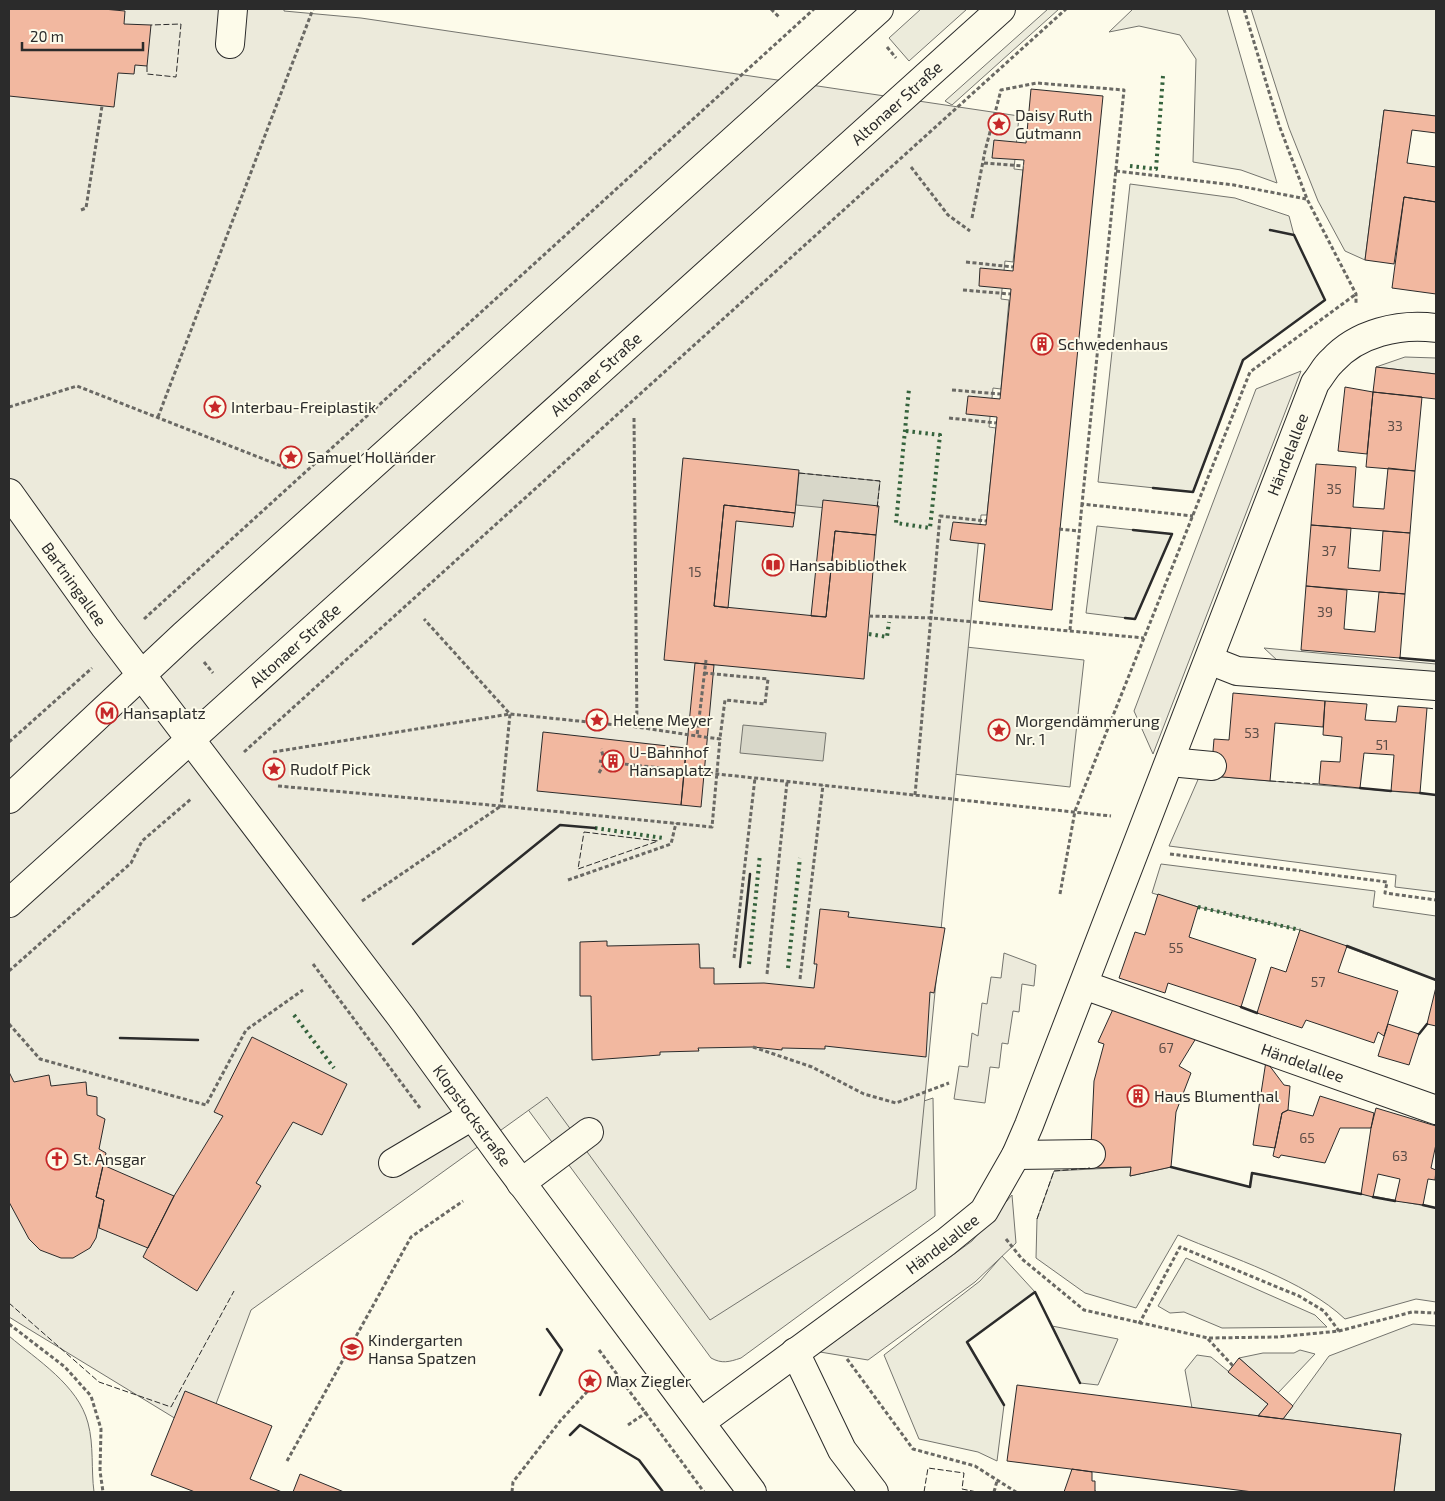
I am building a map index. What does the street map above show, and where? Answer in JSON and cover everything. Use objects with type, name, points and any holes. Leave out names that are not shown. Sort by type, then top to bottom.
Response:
[{"type":"street","points":[[230,44],[233,9]]},
{"type":"street","points":[[9,799],[142,673],[879,9]]},
{"type":"street","name":"Altonaer Straße","points":[[9,903],[1001,9]]},
{"type":"street","name":"Händelallee","points":[[701,1422],[946,1242],[984,1211],[1016,1155],[1084,985],[1315,383],[1332,360],[1358,341],[1390,329],[1418,325],[1436,328]]},
{"type":"street","name":"Bartningallee","points":[[9,493],[105,626],[142,673]]},
{"type":"street","points":[[1209,660],[1237,671],[1436,686]]},
{"type":"street","points":[[142,673],[191,740]]},
{"type":"street","name":"Klopstockstraße","points":[[191,740],[306,890],[752,1492]]},
{"type":"street","points":[[1170,762],[1212,766]]},
{"type":"street","name":"Händelallee","points":[[1084,985],[1436,1110]]},
{"type":"street","points":[[393,1163],[472,1116]]},
{"type":"street","points":[[522,1183],[589,1132]]},
{"type":"street","points":[[1016,1155],[1091,1154]]},
{"type":"street","points":[[796,1352],[842,1450],[874,1492]]},
{"type":"path","points":[[158,416],[312,9]]},
{"type":"path","points":[[771,9],[780,18]]},
{"type":"path","points":[[166,598],[814,9]]},
{"type":"path","points":[[272,726],[1066,9]]},
{"type":"path","points":[[1244,9],[1278,125],[1306,199],[1356,294],[1358,341]]},
{"type":"path","points":[[884,43],[898,60]]},
{"type":"path","points":[[1037,83],[1037,89]]},
{"type":"path","points":[[972,218],[1001,90],[1037,83],[1124,90],[1070,630]]},
{"type":"path","points":[[81,210],[86,208],[102,106]]},
{"type":"path","points":[[984,163],[1024,166]]},
{"type":"path","points":[[912,167],[948,215],[970,231]]},
{"type":"path","points":[[1116,171],[1234,185],[1306,199]]},
{"type":"path","points":[[966,262],[1013,267]]},
{"type":"path","points":[[963,290],[1010,294]]},
{"type":"path","points":[[1060,894],[1075,811],[1250,372],[1356,294]]},
{"type":"path","points":[[9,407],[77,386],[158,416],[289,469]]},
{"type":"path","points":[[952,390],[1000,394]]},
{"type":"path","points":[[634,418],[637,727]]},
{"type":"path","points":[[949,418],[996,423]]},
{"type":"path","points":[[1082,504],[1192,516]]},
{"type":"path","points":[[915,795],[940,516],[986,521]]},
{"type":"path","points":[[1060,529],[1079,531]]},
{"type":"path","points":[[869,616],[932,618],[1144,638]]},
{"type":"path","points":[[424,619],[510,714],[501,806]]},
{"type":"path","points":[[697,736],[706,660]]},
{"type":"path","points":[[278,786],[712,827],[725,700],[765,704],[768,679],[704,673]]},
{"type":"path","points":[[9,742],[75,684]]},
{"type":"path","points":[[272,752],[510,714],[637,727],[720,738]]},
{"type":"path","points":[[601,749],[606,762]]},
{"type":"path","points":[[600,761],[1075,811],[1147,821]]},
{"type":"path","points":[[599,773],[606,762]]},
{"type":"path","points":[[734,958],[754,778]]},
{"type":"path","points":[[767,974],[787,782]]},
{"type":"path","points":[[800,979],[824,785]]},
{"type":"path","points":[[9,971],[131,863],[142,841],[190,800]]},
{"type":"path","points":[[362,901],[501,806]]},
{"type":"path","points":[[568,880],[671,844],[676,823]]},
{"type":"path","points":[[1136,850],[1387,882],[1385,893],[1436,900]]},
{"type":"path","points":[[9,1024],[40,1059],[206,1104],[246,1030],[303,990]]},
{"type":"path","points":[[753,1047],[812,1067],[864,1094],[896,1103],[949,1083]]},
{"type":"path","points":[[287,1461],[411,1238],[463,1201]]},
{"type":"path","points":[[984,1211],[1022,1259],[1084,1310],[1139,1324],[1208,1338],[1277,1337],[1339,1331],[1412,1312],[1436,1313]]},
{"type":"path","points":[[1139,1324],[1180,1247],[1299,1296],[1324,1311],[1339,1331]]},
{"type":"path","points":[[9,1324],[65,1367],[91,1396],[101,1429],[100,1471],[102,1492]]},
{"type":"path","points":[[825,1330],[913,1448],[975,1466],[1016,1492]]},
{"type":"path","points":[[1208,1338],[1233,1366]]},
{"type":"path","points":[[512,1492],[513,1482],[519,1474],[561,1420],[596,1381]]},
{"type":"path","points":[[994,1492],[997,1481]]},
{"type":"shaded area","name":"Hansaplatz","points":[[9,9],[284,9],[284,11],[361,18],[1019,116],[1014,169],[1023,170],[1013,262],[1005,261],[1001,299],[1009,300],[1001,389],[993,388],[989,427],[996,428],[987,515],[981,515],[916,1189],[710,1320],[547,1097],[251,1310],[204,1436],[9,1317]]},
{"type":"shaded area","points":[[921,9],[967,9],[909,61],[889,38]]},
{"type":"shaded area","points":[[1048,9],[1059,9],[952,105],[945,101]]},
{"type":"shaded area","points":[[1133,9],[1227,9],[1277,183],[1241,170],[1193,162],[1196,59],[1180,35],[1139,26],[1109,32]]},
{"type":"shaded area","points":[[1251,9],[1436,9],[1436,116],[1384,110],[1365,260],[1345,251],[1318,201],[1289,128]]},
{"type":"shaded area","points":[[1130,184],[1235,198],[1289,216],[1294,235],[1325,300],[1243,360],[1193,492],[1098,482]]},
{"type":"shaded area","points":[[1405,357],[1436,358],[1436,374],[1376,367]]},
{"type":"shaded area","points":[[1301,371],[1153,754],[1134,711],[1256,389]]},
{"type":"shaded area","points":[[799,473],[880,481],[874,535],[857,511],[796,505]]},
{"type":"shaded area","points":[[1097,526],[1172,534],[1135,619],[1086,613]]},
{"type":"shaded area","points":[[957,646],[1084,660],[1070,787],[944,773]]},
{"type":"shaded area","points":[[1264,648],[1436,664],[1436,676],[1278,661]]},
{"type":"shaded area","points":[[743,725],[826,733],[823,761],[740,753]]},
{"type":"shaded area","points":[[1200,775],[1436,795],[1436,892],[1395,887],[1396,875],[1169,846]]},
{"type":"shaded area","points":[[1161,864],[1375,891],[1373,907],[1436,916],[1436,980],[1300,930],[1198,907],[1152,893]]},
{"type":"shaded area","points":[[1004,953],[1036,965],[1034,986],[1022,984],[1019,1012],[1013,1011],[1008,1044],[1002,1043],[999,1068],[990,1067],[985,1103],[954,1099],[959,1066],[968,1067],[972,1033],[978,1036],[982,1003],[987,1004],[991,977],[1001,978]]},
{"type":"shaded area","points":[[451,1005],[903,1108],[933,1098],[935,1216],[741,1358],[726,1362],[715,1360],[711,1358]]},
{"type":"shaded area","points":[[1131,1167],[1130,1176],[1171,1167],[1249,1187],[1252,1173],[1436,1208],[1436,1302],[1416,1299],[1345,1319],[1328,1305],[1288,1281],[1178,1235],[1136,1308],[1085,1293],[1036,1258],[1037,1219],[1054,1171]]},
{"type":"shaded area","points":[[1012,1195],[1016,1243],[975,1282],[868,1360],[820,1352],[972,1241]]},
{"type":"shaded area","points":[[1002,1256],[1035,1292],[967,1342],[1004,1405],[997,1461],[978,1452],[919,1439],[884,1355],[980,1281]]},
{"type":"shaded area","points":[[1186,1258],[1315,1315],[1327,1327],[1222,1328],[1184,1312],[1170,1313],[1158,1306]]},
{"type":"shaded area","points":[[1413,1324],[1436,1326],[1436,1492],[1394,1492],[1401,1434],[1283,1419],[1329,1356]]},
{"type":"shaded area","points":[[1052,1326],[1118,1339],[1098,1385],[1080,1383]]},
{"type":"shaded area","points":[[9,1336],[55,1374],[66,1385],[83,1409],[91,1440],[94,1492],[9,1492]]},
{"type":"shaded area","points":[[1300,1350],[1315,1354],[1278,1393],[1239,1358],[1263,1353],[1294,1353]]},
{"type":"shaded area","points":[[1197,1355],[1211,1357],[1268,1404],[1258,1416],[1192,1408],[1185,1370]]},
{"type":"building","points":[[9,9],[103,9],[125,11],[124,24],[151,25],[147,66],[135,65],[134,74],[118,73],[114,107],[9,96]]},
{"type":"building","name":"Schwedenhaus","points":[[1031,89],[1103,96],[1052,610],[979,601],[985,544],[950,540],[953,522],[986,525],[997,417],[966,414],[968,396],[1000,399],[1011,289],[979,286],[980,268],[1013,271],[1024,160],[992,158],[994,140],[1026,143]]},
{"type":"building","points":[[1384,110],[1436,116],[1436,133],[1412,130],[1407,163],[1436,167],[1436,202],[1404,197],[1394,264],[1365,260]]},
{"type":"building","points":[[1404,197],[1436,202],[1436,294],[1392,288]]},
{"type":"building","points":[[1376,367],[1436,374],[1436,399],[1373,392]]},
{"type":"building","points":[[1345,387],[1373,392],[1367,454],[1338,451]]},
{"type":"building","points":[[1373,392],[1422,397],[1415,471],[1366,467]]},
{"type":"building","name":"Hansabibliothek","points":[[683,458],[799,470],[795,513],[724,505],[714,606],[826,617],[835,531],[876,535],[864,679],[664,660]]},
{"type":"building","points":[[1316,464],[1356,467],[1353,507],[1384,509],[1388,468],[1415,471],[1410,533],[1311,525]]},
{"type":"building","points":[[823,500],[879,506],[876,535],[835,531],[826,617],[811,616]]},
{"type":"building","points":[[724,505],[795,513],[793,527],[736,521],[728,608],[714,606]]},
{"type":"building","points":[[1311,525],[1351,528],[1348,568],[1380,571],[1383,531],[1410,533],[1405,594],[1306,586]]},
{"type":"building","points":[[1306,586],[1347,590],[1344,629],[1375,632],[1379,592],[1405,594],[1400,658],[1301,650]]},
{"type":"building","points":[[695,663],[714,665],[701,807],[681,805]]},
{"type":"building","points":[[1233,693],[1325,701],[1323,727],[1275,723],[1270,781],[1211,776],[1214,739],[1229,740]]},
{"type":"building","points":[[1325,701],[1367,704],[1365,720],[1396,722],[1398,706],[1427,708],[1420,793],[1391,791],[1394,755],[1364,753],[1360,788],[1319,784],[1321,761],[1340,762],[1342,737],[1323,735]]},
{"type":"building","name":"U-Bahnhof Hansaplatz","points":[[543,732],[686,748],[681,805],[537,791]]},
{"type":"building","points":[[1158,894],[1198,907],[1189,937],[1256,959],[1241,1007],[1168,983],[1165,993],[1119,978],[1135,932],[1145,935]]},
{"type":"building","points":[[820,909],[849,912],[848,917],[945,928],[934,993],[930,992],[926,1057],[825,1046],[825,1049],[782,1048],[782,1050],[753,1047],[698,1048],[699,1051],[660,1052],[660,1055],[592,1060],[591,996],[580,996],[580,942],[607,941],[607,946],[699,944],[700,968],[714,968],[714,984],[764,983],[814,988],[817,964],[814,964]]},
{"type":"building","points":[[1300,930],[1347,946],[1338,972],[1398,991],[1384,1036],[1378,1032],[1374,1043],[1306,1020],[1302,1028],[1257,1013],[1271,967],[1286,972]]},
{"type":"building","points":[[1436,987],[1436,1026],[1427,1024]]},
{"type":"building","name":"Haus Blumenthal","points":[[1114,1007],[1198,1035],[1179,1066],[1191,1073],[1176,1112],[1171,1167],[1130,1176],[1131,1167],[1090,1168],[1094,1081],[1104,1044],[1098,1042]]},
{"type":"building","points":[[1388,1024],[1419,1034],[1409,1065],[1378,1056]]},
{"type":"building","points":[[252,1037],[347,1084],[322,1135],[293,1122],[256,1183],[261,1186],[197,1291],[143,1257],[174,1196],[223,1116],[214,1112]]},
{"type":"building","points":[[1266,1061],[1284,1085],[1290,1086],[1288,1110],[1282,1113],[1275,1148],[1253,1145]]},
{"type":"building","name":"St. Ansgar","points":[[9,1072],[14,1082],[49,1075],[51,1086],[86,1082],[87,1095],[97,1097],[97,1115],[105,1119],[99,1149],[106,1153],[96,1197],[104,1200],[96,1238],[90,1248],[73,1258],[61,1258],[40,1250],[29,1239],[9,1202]]},
{"type":"building","points":[[1320,1096],[1374,1113],[1371,1128],[1340,1128],[1325,1163],[1281,1155],[1279,1158],[1273,1156],[1282,1113],[1288,1110],[1313,1116]]},
{"type":"building","points":[[1376,1108],[1436,1126],[1436,1144],[1431,1168],[1436,1170],[1435,1180],[1428,1179],[1423,1205],[1395,1201],[1400,1179],[1378,1174],[1373,1197],[1361,1194]]},
{"type":"building","points":[[103,1165],[174,1196],[148,1248],[99,1228],[104,1200],[96,1197]]},
{"type":"building","points":[[1239,1358],[1293,1406],[1283,1419],[1258,1416],[1268,1404],[1228,1372]]},
{"type":"building","points":[[1017,1385],[1401,1434],[1394,1492],[1253,1492],[1007,1461]]},
{"type":"building","points":[[185,1391],[272,1426],[250,1479],[282,1492],[195,1492],[151,1475]]},
{"type":"building","points":[[1072,1469],[1092,1472],[1092,1481],[1095,1481],[1095,1491],[1098,1492],[1064,1492]]},
{"type":"building","points":[[300,1474],[344,1492],[293,1492]]},
{"type":"hedge","points":[[1130,166],[1156,169],[1163,76]]},
{"type":"hedge","points":[[906,431],[940,435],[930,528],[896,523],[909,389]]},
{"type":"hedge","points":[[869,634],[887,637],[889,622]]},
{"type":"hedge","points":[[595,828],[663,838]]},
{"type":"hedge","points":[[749,964],[760,854]]},
{"type":"hedge","points":[[788,968],[800,858]]},
{"type":"hedge","points":[[1198,907],[1300,930]]},
{"type":"hedge","points":[[294,1015],[334,1068]]},
{"type":"fence","points":[[147,66],[147,74],[176,77],[181,24],[151,25]]},
{"type":"fence","points":[[799,473],[880,481],[877,509]]},
{"type":"fence","points":[[1427,708],[1436,709]]},
{"type":"fence","points":[[1270,781],[1319,784]]},
{"type":"fence","points":[[584,832],[658,841],[578,869],[584,832]]},
{"type":"fence","points":[[1037,1219],[1054,1171],[1090,1168]]},
{"type":"fence","points":[[9,1303],[99,1382],[171,1407],[234,1291]]},
{"type":"fence","points":[[924,1492],[928,1468],[964,1473],[962,1489],[977,1492]]},
{"type":"wall","points":[[1153,488],[1193,492],[1243,360],[1325,300],[1294,235],[1270,230]]},
{"type":"wall","points":[[1125,618],[1135,619],[1172,534],[1133,530]]},
{"type":"wall","points":[[1400,658],[1436,661]]},
{"type":"wall","points":[[1360,788],[1391,791]]},
{"type":"wall","points":[[1420,793],[1436,795]]},
{"type":"wall","points":[[413,944],[560,825],[595,828]]},
{"type":"wall","points":[[740,967],[750,874]]},
{"type":"wall","points":[[1347,946],[1436,980]]},
{"type":"wall","points":[[1241,1007],[1257,1013]]},
{"type":"wall","points":[[1419,1034],[1427,1024]]},
{"type":"wall","points":[[120,1038],[198,1040]]},
{"type":"wall","points":[[1171,1167],[1250,1187],[1252,1173],[1361,1194]]},
{"type":"wall","points":[[1373,1197],[1395,1201]]},
{"type":"wall","points":[[1423,1205],[1436,1208]]},
{"type":"wall","points":[[1004,1405],[967,1342],[1035,1292],[1080,1383]]},
{"type":"wall","points":[[540,1395],[562,1350],[547,1329]]},
{"type":"wall","points":[[570,1435],[580,1425],[639,1460],[663,1492]]},
{"type":"place","name":"Daisy Ruth Gutmann","points":[[999,124]]},
{"type":"place","name":"Schwedenhaus","points":[[1042,344]]},
{"type":"place","name":"Interbau-Freiplastik","points":[[215,407]]},
{"type":"place","name":"Samuel Holländer","points":[[291,457]]},
{"type":"place","name":"Hansabibliothek","points":[[773,565]]},
{"type":"place","name":"Hansaplatz","points":[[107,713]]},
{"type":"place","name":"Helene Meyer","points":[[597,720]]},
{"type":"place","name":"Morgendämmerung Nr. 1","points":[[999,730]]},
{"type":"place","name":"U-Bahnhof Hansaplatz","points":[[613,761]]},
{"type":"place","name":"Rudolf Pick","points":[[274,769]]},
{"type":"place","name":"Haus Blumenthal","points":[[1138,1096]]},
{"type":"place","name":"St. Ansgar","points":[[57,1159]]},
{"type":"place","name":"Kindergarten Hansa Spatzen","points":[[352,1349]]},
{"type":"place","name":"Max Ziegler","points":[[590,1381]]}]
